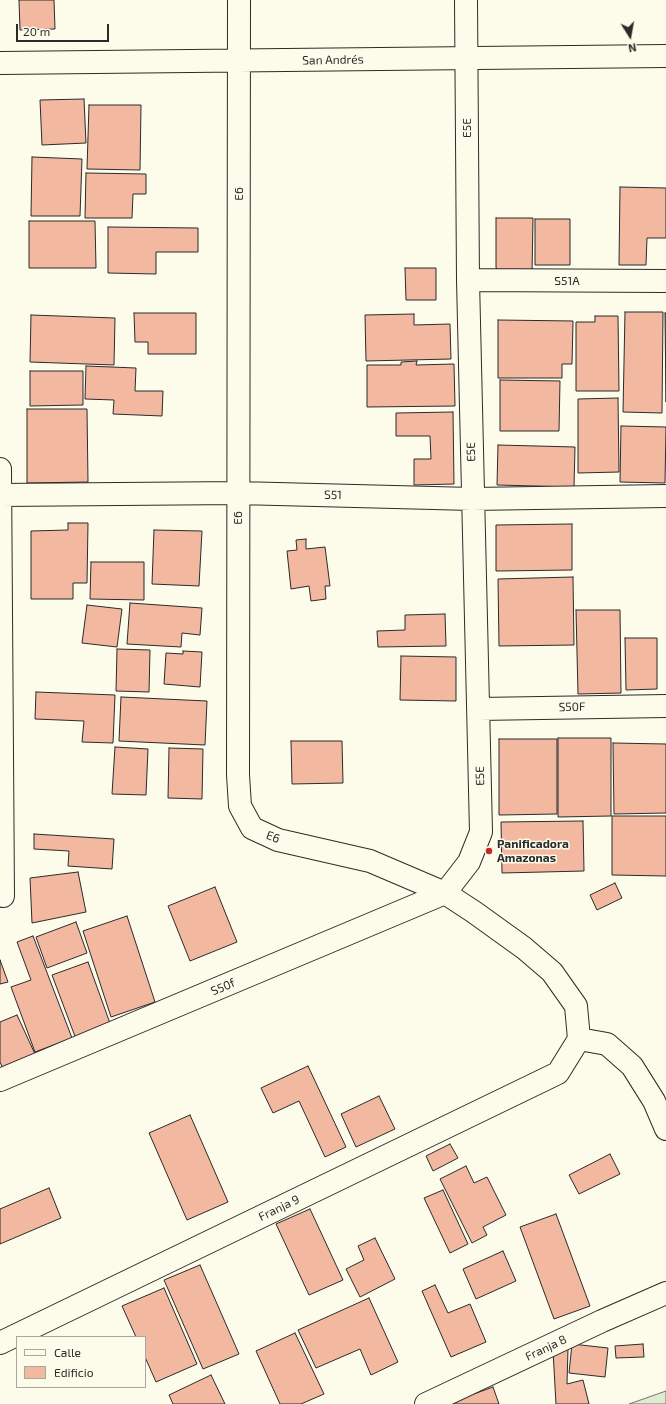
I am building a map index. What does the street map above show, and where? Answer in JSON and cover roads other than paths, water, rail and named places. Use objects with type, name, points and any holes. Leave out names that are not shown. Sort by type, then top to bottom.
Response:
[{"type":"street","name":"E6","points":[[239,0],[238,775],[240,806],[252,828],[278,840],[370,860],[445,893],[524,948],[552,972],[576,1006],[579,1039]]},
{"type":"street","name":"E5E","points":[[445,893],[469,862],[481,832],[468,280],[466,0]]},
{"type":"street","name":"San Andrés","points":[[0,63],[666,56]]},
{"type":"street","name":"S51A","points":[[468,280],[666,281]]},
{"type":"street","points":[[0,469],[3,896]]},
{"type":"street","name":"S51","points":[[0,495],[238,493],[472,499],[666,496]]},
{"type":"street","name":"S50F","points":[[479,709],[666,706]]},
{"type":"street","name":"S50f","points":[[0,1080],[445,893]]},
{"type":"street","points":[[579,1039],[607,1044],[632,1066],[654,1101],[666,1129]]},
{"type":"street","name":"Franja 9","points":[[0,1343],[558,1073],[579,1039]]},
{"type":"street","name":"Franja 8","points":[[426,1404],[602,1321],[666,1293]]},
{"type":"place","name":"Panificadora Amazonas","points":[[489,851]]}]
